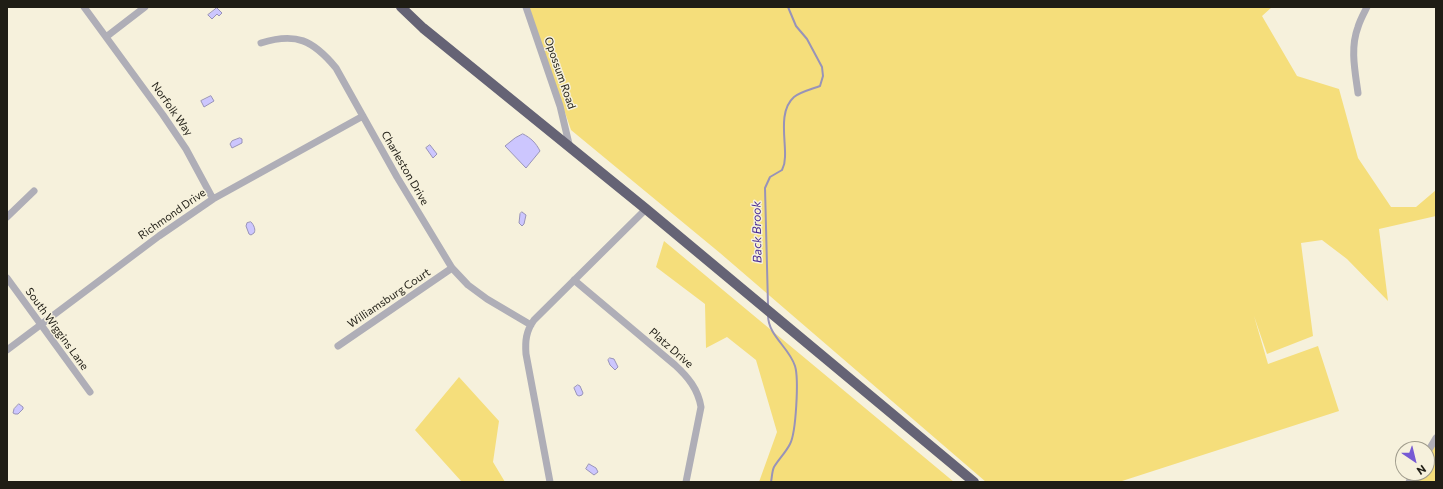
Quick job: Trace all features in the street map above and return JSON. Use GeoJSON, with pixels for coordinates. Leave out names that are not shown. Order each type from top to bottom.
{"type":"FeatureCollection","features":[{"type":"Feature","properties":{"kind":"highway"},"geometry":{"type":"LineString","coordinates":[[401,7],[423,28],[646,208],[974,482]]}},
{"type":"Feature","properties":{"kind":"street","name":"Norfolk Way"},"geometry":{"type":"LineString","coordinates":[[84,7],[182,143],[213,199]]}},
{"type":"Feature","properties":{"kind":"street"},"geometry":{"type":"LineString","coordinates":[[106,37],[145,7]]}},
{"type":"Feature","properties":{"kind":"street","name":"Opossum Road"},"geometry":{"type":"LineString","coordinates":[[526,7],[560,106],[570,148]]}},
{"type":"Feature","properties":{"kind":"street"},"geometry":{"type":"LineString","coordinates":[[1358,93],[1354,62],[1354,41],[1358,26],[1367,7]]}},
{"type":"Feature","properties":{"kind":"street","name":"Charleston Drive"},"geometry":{"type":"LineString","coordinates":[[261,43],[274,39],[298,39],[312,45],[324,54],[336,68],[397,177],[452,268],[468,285],[487,299],[531,325]]}},
{"type":"Feature","properties":{"kind":"street","name":"Richmond Drive"},"geometry":{"type":"LineString","coordinates":[[7,350],[159,236],[213,199],[363,116]]}},
{"type":"Feature","properties":{"kind":"street"},"geometry":{"type":"LineString","coordinates":[[7,217],[34,191]]}},
{"type":"Feature","properties":{"kind":"street"},"geometry":{"type":"LineString","coordinates":[[550,482],[526,354],[526,341],[531,325],[646,208]]}},
{"type":"Feature","properties":{"kind":"street","name":"Williamsburg Court"},"geometry":{"type":"LineString","coordinates":[[338,346],[452,268]]}},
{"type":"Feature","properties":{"kind":"street","name":"South Wiggins Lane"},"geometry":{"type":"LineString","coordinates":[[7,278],[90,392]]}},
{"type":"Feature","properties":{"kind":"street","name":"Platz Drive"},"geometry":{"type":"LineString","coordinates":[[574,280],[686,374],[692,383],[700,398],[702,407],[686,482]]}},
{"type":"Feature","properties":{"kind":"shaded area"},"geometry":{"type":"Polygon","coordinates":[[[529,7],[1272,7],[1262,16],[1297,76],[1339,89],[1358,158],[1391,207],[1416,207],[1436,190],[1436,216],[1379,229],[1388,301],[1347,259],[1322,240],[1301,243],[1313,336],[1267,354],[1254,316],[1268,364],[1318,346],[1339,411],[1119,482],[986,482],[720,253],[571,130],[529,7]]]}},
{"type":"Feature","properties":{"kind":"shaded area"},"geometry":{"type":"Polygon","coordinates":[[[217,8],[222,13],[219,16],[217,14],[212,19],[208,15],[217,8]]]}},
{"type":"Feature","properties":{"kind":"shaded area"},"geometry":{"type":"Polygon","coordinates":[[[211,96],[214,101],[204,107],[201,101],[211,96]]]}},
{"type":"Feature","properties":{"kind":"shaded area"},"geometry":{"type":"Polygon","coordinates":[[[523,134],[533,141],[540,151],[526,168],[505,146],[523,134]]]}},
{"type":"Feature","properties":{"kind":"shaded area"},"geometry":{"type":"Polygon","coordinates":[[[240,138],[242,139],[242,143],[232,148],[230,144],[232,141],[240,138]]]}},
{"type":"Feature","properties":{"kind":"shaded area"},"geometry":{"type":"Polygon","coordinates":[[[430,145],[437,154],[433,158],[426,148],[430,145]]]}},
{"type":"Feature","properties":{"kind":"shaded area"},"geometry":{"type":"Polygon","coordinates":[[[522,212],[526,215],[522,226],[519,223],[520,214],[522,212]]]}},
{"type":"Feature","properties":{"kind":"shaded area"},"geometry":{"type":"Polygon","coordinates":[[[251,222],[255,230],[251,235],[249,234],[246,226],[247,223],[251,222]]]}},
{"type":"Feature","properties":{"kind":"shaded area"},"geometry":{"type":"Polygon","coordinates":[[[664,241],[954,482],[759,482],[777,432],[756,360],[727,337],[706,348],[705,304],[656,267],[664,241]]]}},
{"type":"Feature","properties":{"kind":"shaded area"},"geometry":{"type":"Polygon","coordinates":[[[610,358],[614,359],[618,367],[615,370],[610,365],[608,360],[610,358]]]}},
{"type":"Feature","properties":{"kind":"shaded area"},"geometry":{"type":"Polygon","coordinates":[[[459,377],[499,421],[493,462],[505,482],[461,481],[415,430],[459,377]]]}},
{"type":"Feature","properties":{"kind":"shaded area"},"geometry":{"type":"Polygon","coordinates":[[[578,385],[583,393],[579,396],[574,388],[578,385]]]}},
{"type":"Feature","properties":{"kind":"shaded area"},"geometry":{"type":"Polygon","coordinates":[[[19,404],[23,407],[23,409],[18,414],[13,413],[14,409],[19,404]]]}},
{"type":"Feature","properties":{"kind":"shaded area"},"geometry":{"type":"Polygon","coordinates":[[[1436,433],[1436,482],[1406,482],[1435,481],[1435,441],[1431,441],[1436,433]]]}},
{"type":"Feature","properties":{"kind":"shaded area"},"geometry":{"type":"Polygon","coordinates":[[[589,464],[596,468],[598,472],[594,475],[586,469],[589,464]]]}},
{"type":"Feature","properties":{"kind":"waterway","name":"Back Brook"},"geometry":{"type":"LineString","coordinates":[[768,305],[765,188],[770,177],[782,170],[784,165],[784,118],[789,103],[799,94],[820,86],[823,76],[822,67],[807,39],[796,26],[788,7]]}},
{"type":"Feature","properties":{"kind":"waterway","name":"Back Brook"},"geometry":{"type":"LineString","coordinates":[[768,315],[771,329],[792,359],[795,366],[797,382],[795,418],[792,438],[790,444],[774,467],[771,482]]}}]}
